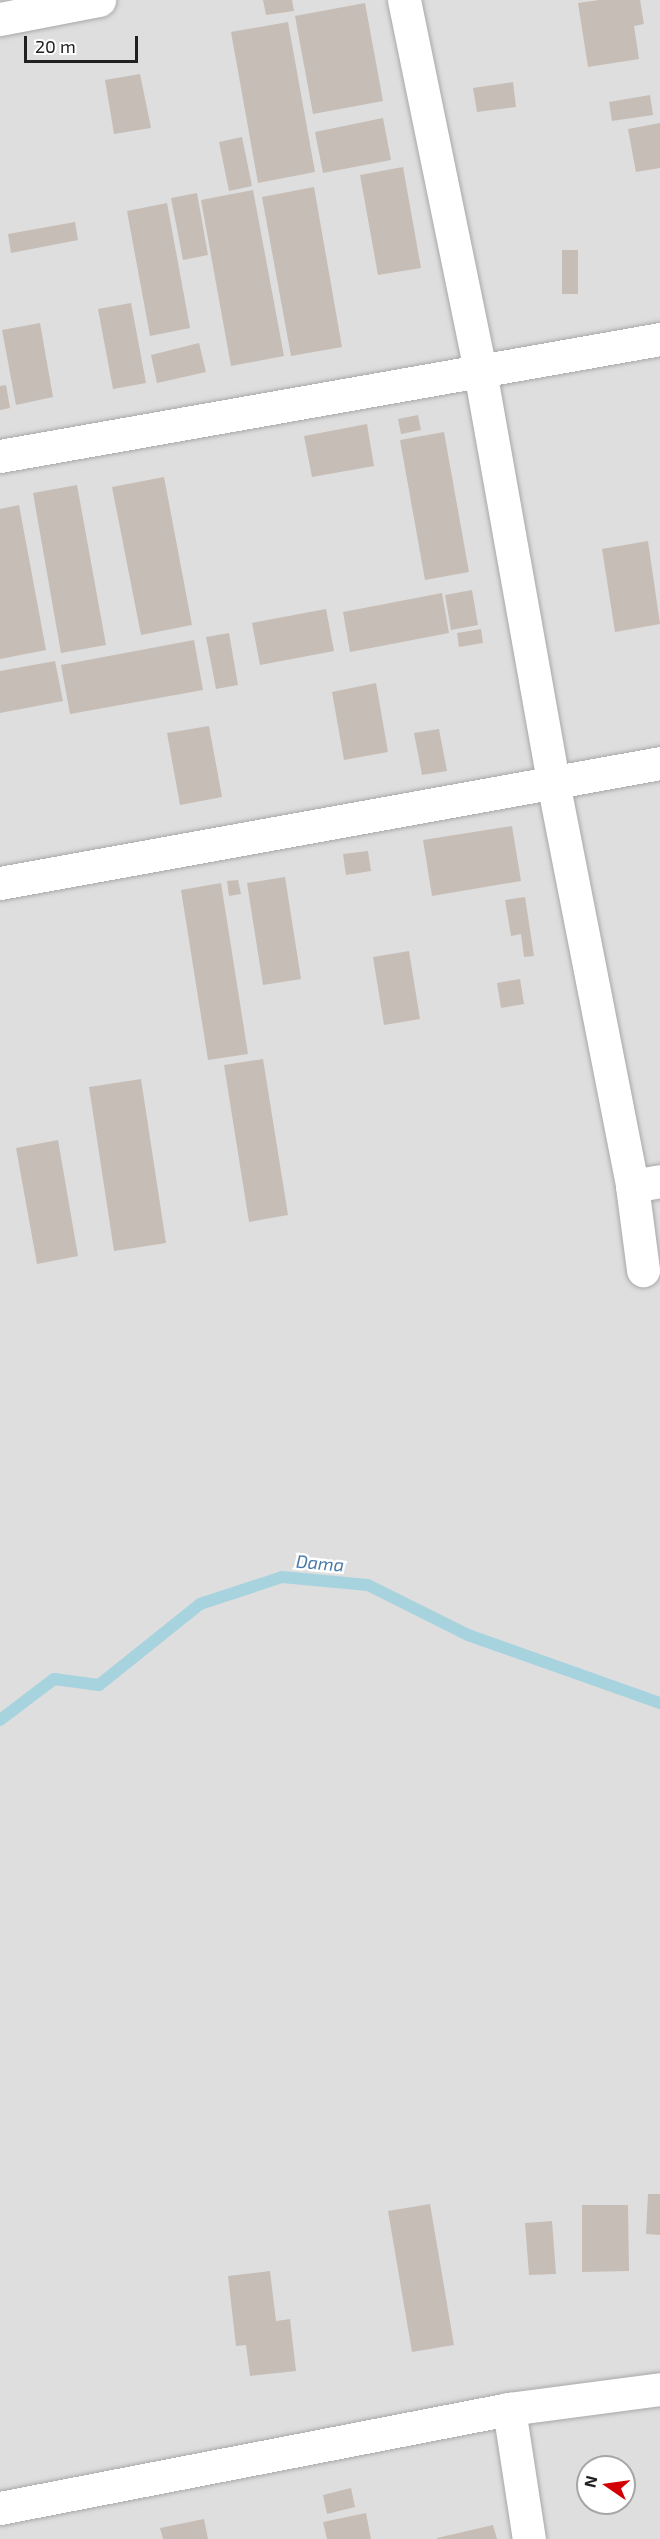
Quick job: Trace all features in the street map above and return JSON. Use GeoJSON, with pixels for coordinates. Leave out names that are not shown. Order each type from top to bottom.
{"type":"FeatureCollection","features":[{"type":"Feature","properties":{"kind":"street"},"geometry":{"type":"LineString","coordinates":[[0,18],[99,0]]}},
{"type":"Feature","properties":{"kind":"street"},"geometry":{"type":"LineString","coordinates":[[404,0],[480,371],[553,782],[646,1184],[643,1270]]}},
{"type":"Feature","properties":{"kind":"street"},"geometry":{"type":"LineString","coordinates":[[0,456],[660,339]]}},
{"type":"Feature","properties":{"kind":"street"},"geometry":{"type":"LineString","coordinates":[[0,883],[660,763]]}},
{"type":"Feature","properties":{"kind":"street"},"geometry":{"type":"LineString","coordinates":[[0,2508],[509,2409],[660,2390]]}},
{"type":"Feature","properties":{"kind":"street"},"geometry":{"type":"LineString","coordinates":[[509,2409],[529,2539]]}},
{"type":"Feature","properties":{"kind":"shaded area"},"geometry":{"type":"Polygon","coordinates":[[[0,0],[660,0],[660,2539],[0,2539],[0,0]]]}},
{"type":"Feature","properties":{"kind":"building"},"geometry":{"type":"Polygon","coordinates":[[[263,0],[292,0],[294,11],[266,15],[263,0]]]}},
{"type":"Feature","properties":{"kind":"building"},"geometry":{"type":"Polygon","coordinates":[[[599,0],[640,0],[644,24],[634,26],[639,59],[588,67],[578,3],[599,0]]]}},
{"type":"Feature","properties":{"kind":"building"},"geometry":{"type":"Polygon","coordinates":[[[365,3],[383,101],[313,114],[295,16],[365,3]]]}},
{"type":"Feature","properties":{"kind":"building"},"geometry":{"type":"Polygon","coordinates":[[[288,22],[315,172],[258,183],[231,32],[288,22]]]}},
{"type":"Feature","properties":{"kind":"building"},"geometry":{"type":"Polygon","coordinates":[[[140,74],[151,128],[114,134],[105,80],[140,74]]]}},
{"type":"Feature","properties":{"kind":"building"},"geometry":{"type":"Polygon","coordinates":[[[513,82],[516,107],[477,112],[473,88],[513,82]]]}},
{"type":"Feature","properties":{"kind":"building"},"geometry":{"type":"Polygon","coordinates":[[[650,95],[653,115],[612,121],[609,102],[650,95]]]}},
{"type":"Feature","properties":{"kind":"building"},"geometry":{"type":"Polygon","coordinates":[[[383,118],[391,160],[323,173],[315,132],[383,118]]]}},
{"type":"Feature","properties":{"kind":"building"},"geometry":{"type":"Polygon","coordinates":[[[660,123],[660,168],[636,172],[628,129],[660,123]]]}},
{"type":"Feature","properties":{"kind":"building"},"geometry":{"type":"Polygon","coordinates":[[[242,137],[252,186],[229,191],[219,142],[242,137]]]}},
{"type":"Feature","properties":{"kind":"building"},"geometry":{"type":"Polygon","coordinates":[[[403,167],[421,268],[378,275],[360,175],[403,167]]]}},
{"type":"Feature","properties":{"kind":"building"},"geometry":{"type":"Polygon","coordinates":[[[314,187],[342,347],[291,356],[262,197],[314,187]]]}},
{"type":"Feature","properties":{"kind":"building"},"geometry":{"type":"Polygon","coordinates":[[[253,190],[284,356],[231,366],[201,200],[253,190]]]}},
{"type":"Feature","properties":{"kind":"building"},"geometry":{"type":"Polygon","coordinates":[[[197,193],[208,255],[183,260],[171,198],[197,193]]]}},
{"type":"Feature","properties":{"kind":"building"},"geometry":{"type":"Polygon","coordinates":[[[167,203],[190,328],[150,336],[127,211],[167,203]]]}},
{"type":"Feature","properties":{"kind":"building"},"geometry":{"type":"Polygon","coordinates":[[[75,222],[78,240],[11,253],[8,234],[75,222]]]}},
{"type":"Feature","properties":{"kind":"building"},"geometry":{"type":"Polygon","coordinates":[[[562,250],[578,250],[578,294],[562,294],[562,250]]]}},
{"type":"Feature","properties":{"kind":"building"},"geometry":{"type":"Polygon","coordinates":[[[131,303],[146,383],[113,389],[98,309],[131,303]]]}},
{"type":"Feature","properties":{"kind":"building"},"geometry":{"type":"Polygon","coordinates":[[[40,323],[53,397],[16,405],[2,330],[40,323]]]}},
{"type":"Feature","properties":{"kind":"building"},"geometry":{"type":"Polygon","coordinates":[[[199,343],[206,372],[157,383],[151,355],[199,343]]]}},
{"type":"Feature","properties":{"kind":"building"},"geometry":{"type":"Polygon","coordinates":[[[6,385],[10,408],[0,410],[0,386],[6,385]]]}},
{"type":"Feature","properties":{"kind":"building"},"geometry":{"type":"Polygon","coordinates":[[[418,415],[421,430],[401,434],[398,419],[418,415]]]}},
{"type":"Feature","properties":{"kind":"building"},"geometry":{"type":"Polygon","coordinates":[[[367,424],[374,466],[312,477],[304,436],[367,424]]]}},
{"type":"Feature","properties":{"kind":"building"},"geometry":{"type":"Polygon","coordinates":[[[444,432],[469,572],[425,580],[400,440],[444,432]]]}},
{"type":"Feature","properties":{"kind":"building"},"geometry":{"type":"Polygon","coordinates":[[[164,477],[192,625],[141,635],[112,487],[164,477]]]}},
{"type":"Feature","properties":{"kind":"building"},"geometry":{"type":"Polygon","coordinates":[[[77,485],[106,645],[61,653],[33,493],[77,485]]]}},
{"type":"Feature","properties":{"kind":"building"},"geometry":{"type":"Polygon","coordinates":[[[19,505],[46,650],[0,659],[0,509],[19,505]]]}},
{"type":"Feature","properties":{"kind":"building"},"geometry":{"type":"Polygon","coordinates":[[[648,541],[660,624],[615,632],[602,549],[648,541]]]}},
{"type":"Feature","properties":{"kind":"building"},"geometry":{"type":"Polygon","coordinates":[[[472,590],[478,625],[451,630],[445,595],[472,590]]]}},
{"type":"Feature","properties":{"kind":"building"},"geometry":{"type":"Polygon","coordinates":[[[442,593],[449,633],[350,652],[343,612],[442,593]]]}},
{"type":"Feature","properties":{"kind":"building"},"geometry":{"type":"Polygon","coordinates":[[[326,609],[334,651],[260,665],[252,623],[326,609]]]}},
{"type":"Feature","properties":{"kind":"building"},"geometry":{"type":"Polygon","coordinates":[[[481,629],[483,643],[459,647],[457,633],[481,629]]]}},
{"type":"Feature","properties":{"kind":"building"},"geometry":{"type":"Polygon","coordinates":[[[229,633],[238,685],[216,689],[206,637],[229,633]]]}},
{"type":"Feature","properties":{"kind":"building"},"geometry":{"type":"Polygon","coordinates":[[[194,640],[203,690],[70,714],[61,665],[194,640]]]}},
{"type":"Feature","properties":{"kind":"building"},"geometry":{"type":"Polygon","coordinates":[[[55,661],[63,701],[0,713],[0,671],[55,661]]]}},
{"type":"Feature","properties":{"kind":"building"},"geometry":{"type":"Polygon","coordinates":[[[376,683],[388,752],[344,760],[332,692],[376,683]]]}},
{"type":"Feature","properties":{"kind":"building"},"geometry":{"type":"Polygon","coordinates":[[[209,726],[222,797],[180,805],[167,733],[209,726]]]}},
{"type":"Feature","properties":{"kind":"building"},"geometry":{"type":"Polygon","coordinates":[[[439,729],[447,771],[422,775],[414,733],[439,729]]]}},
{"type":"Feature","properties":{"kind":"building"},"geometry":{"type":"Polygon","coordinates":[[[512,826],[521,881],[432,896],[423,840],[512,826]]]}},
{"type":"Feature","properties":{"kind":"building"},"geometry":{"type":"Polygon","coordinates":[[[368,851],[371,871],[346,875],[343,854],[368,851]]]}},
{"type":"Feature","properties":{"kind":"building"},"geometry":{"type":"Polygon","coordinates":[[[285,877],[301,979],[263,985],[247,883],[285,877]]]}},
{"type":"Feature","properties":{"kind":"building"},"geometry":{"type":"Polygon","coordinates":[[[238,880],[241,894],[229,896],[227,881],[238,880]]]}},
{"type":"Feature","properties":{"kind":"building"},"geometry":{"type":"Polygon","coordinates":[[[221,883],[248,1054],[208,1060],[181,890],[221,883]]]}},
{"type":"Feature","properties":{"kind":"building"},"geometry":{"type":"Polygon","coordinates":[[[525,897],[534,956],[524,957],[521,934],[511,936],[505,900],[525,897]]]}},
{"type":"Feature","properties":{"kind":"building"},"geometry":{"type":"Polygon","coordinates":[[[409,951],[420,1019],[384,1025],[373,957],[409,951]]]}},
{"type":"Feature","properties":{"kind":"building"},"geometry":{"type":"Polygon","coordinates":[[[520,979],[524,1004],[501,1008],[497,983],[520,979]]]}},
{"type":"Feature","properties":{"kind":"building"},"geometry":{"type":"Polygon","coordinates":[[[263,1059],[288,1215],[249,1222],[224,1065],[263,1059]]]}},
{"type":"Feature","properties":{"kind":"building"},"geometry":{"type":"Polygon","coordinates":[[[141,1079],[166,1243],[114,1251],[89,1087],[141,1079]]]}},
{"type":"Feature","properties":{"kind":"building"},"geometry":{"type":"Polygon","coordinates":[[[58,1140],[78,1256],[37,1264],[16,1148],[58,1140]]]}},
{"type":"Feature","properties":{"kind":"building"},"geometry":{"type":"Polygon","coordinates":[[[648,2194],[660,2194],[660,2235],[646,2234],[648,2194]]]}},
{"type":"Feature","properties":{"kind":"building"},"geometry":{"type":"Polygon","coordinates":[[[430,2204],[454,2345],[412,2352],[388,2211],[430,2204]]]}},
{"type":"Feature","properties":{"kind":"building"},"geometry":{"type":"Polygon","coordinates":[[[582,2205],[628,2205],[629,2271],[582,2272],[582,2205]]]}},
{"type":"Feature","properties":{"kind":"building"},"geometry":{"type":"Polygon","coordinates":[[[552,2221],[556,2274],[529,2275],[525,2223],[552,2221]]]}},
{"type":"Feature","properties":{"kind":"building"},"geometry":{"type":"Polygon","coordinates":[[[270,2271],[276,2321],[290,2319],[296,2371],[250,2376],[246,2345],[236,2346],[228,2276],[270,2271]]]}},
{"type":"Feature","properties":{"kind":"building"},"geometry":{"type":"Polygon","coordinates":[[[351,2488],[355,2507],[327,2514],[323,2495],[351,2488]]]}},
{"type":"Feature","properties":{"kind":"building"},"geometry":{"type":"Polygon","coordinates":[[[366,2513],[371,2539],[327,2539],[323,2522],[366,2513]]]}},
{"type":"Feature","properties":{"kind":"building"},"geometry":{"type":"Polygon","coordinates":[[[204,2519],[208,2539],[163,2539],[160,2528],[204,2519]]]}},
{"type":"Feature","properties":{"kind":"building"},"geometry":{"type":"Polygon","coordinates":[[[493,2525],[497,2539],[437,2539],[437,2538],[493,2525]]]}},
{"type":"Feature","properties":{"kind":"waterway","name":"Dama"},"geometry":{"type":"LineString","coordinates":[[0,1720],[54,1679],[99,1685],[200,1604],[282,1577],[368,1585],[468,1635],[660,1703]]}}]}
